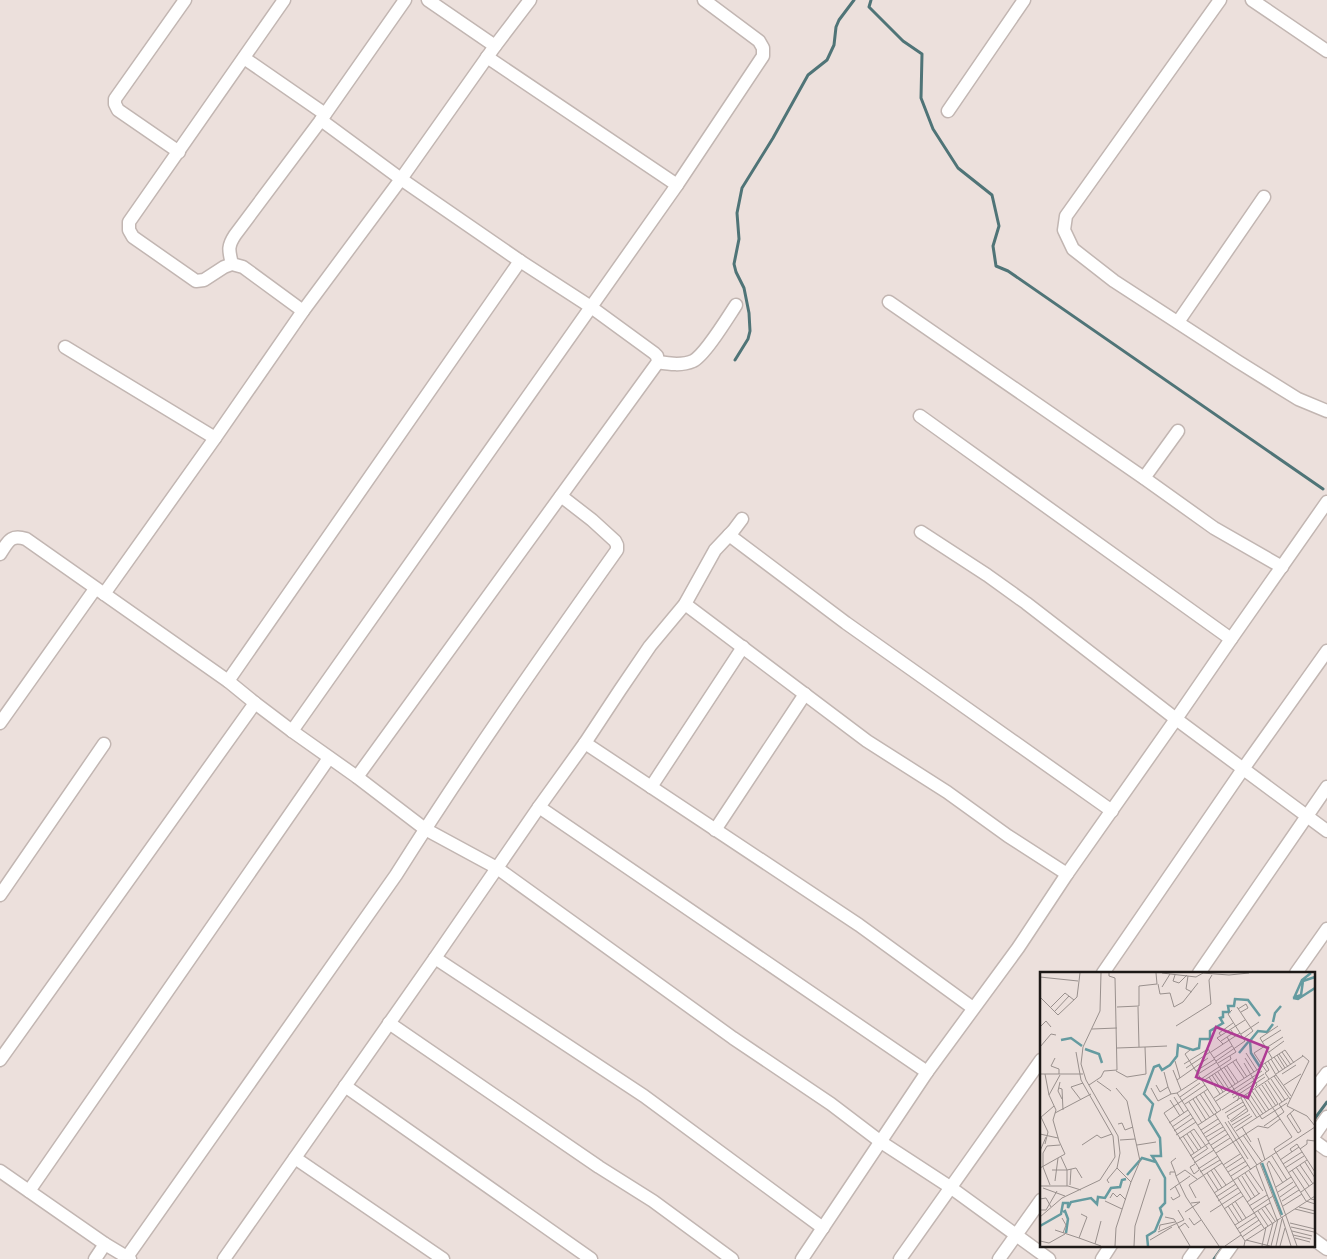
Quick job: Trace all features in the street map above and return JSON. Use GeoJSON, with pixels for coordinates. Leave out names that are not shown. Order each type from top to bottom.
{"type":"FeatureCollection","features":[{"type":"Feature","properties":{"kind":"street"},"geometry":{"type":"LineString","coordinates":[[179,152],[118,110],[115,99],[185,0]]}},
{"type":"Feature","properties":{"kind":"street"},"geometry":{"type":"LineString","coordinates":[[284,0],[130,222],[129,230],[133,238],[196,281],[204,280],[232,264],[243,267],[303,311]]}},
{"type":"Feature","properties":{"kind":"street"},"geometry":{"type":"LineString","coordinates":[[232,264],[229,244],[323,117],[405,0]]}},
{"type":"Feature","properties":{"kind":"street"},"geometry":{"type":"LineString","coordinates":[[428,0],[495,46]]}},
{"type":"Feature","properties":{"kind":"street"},"geometry":{"type":"LineString","coordinates":[[0,723],[215,438],[303,311],[530,0]]}},
{"type":"Feature","properties":{"kind":"street"},"geometry":{"type":"LineString","coordinates":[[948,111],[1024,0]]}},
{"type":"Feature","properties":{"kind":"street"},"geometry":{"type":"LineString","coordinates":[[1220,0],[1066,216],[1064,230],[1073,249],[1114,280],[1298,399],[1327,411]]}},
{"type":"Feature","properties":{"kind":"street"},"geometry":{"type":"LineString","coordinates":[[1252,0],[1270,5],[1327,51]]}},
{"type":"Feature","properties":{"kind":"street"},"geometry":{"type":"LineString","coordinates":[[292,731],[677,185],[763,56],[763,48],[759,41],[706,1]]}},
{"type":"Feature","properties":{"kind":"street"},"geometry":{"type":"LineString","coordinates":[[487,57],[677,185]]}},
{"type":"Feature","properties":{"kind":"street"},"geometry":{"type":"LineString","coordinates":[[244,58],[401,179],[520,261],[591,307],[654,353],[657,356],[658,362],[357,777]]}},
{"type":"Feature","properties":{"kind":"street"},"geometry":{"type":"LineString","coordinates":[[1178,322],[1264,198]]}},
{"type":"Feature","properties":{"kind":"street"},"geometry":{"type":"LineString","coordinates":[[228,681],[520,261]]}},
{"type":"Feature","properties":{"kind":"street"},"geometry":{"type":"LineString","coordinates":[[889,302],[1214,528],[1282,567]]}},
{"type":"Feature","properties":{"kind":"street"},"geometry":{"type":"LineString","coordinates":[[658,362],[684,364],[695,360],[736,305]]}},
{"type":"Feature","properties":{"kind":"street"},"geometry":{"type":"LineString","coordinates":[[65,347],[215,438]]}},
{"type":"Feature","properties":{"kind":"street"},"geometry":{"type":"LineString","coordinates":[[920,416],[1231,639]]}},
{"type":"Feature","properties":{"kind":"street"},"geometry":{"type":"LineString","coordinates":[[1144,478],[1178,431]]}},
{"type":"Feature","properties":{"kind":"street"},"geometry":{"type":"LineString","coordinates":[[0,1171],[128,1258],[396,875],[520,687],[617,550],[615,541],[561,496]]}},
{"type":"Feature","properties":{"kind":"street"},"geometry":{"type":"LineString","coordinates":[[802,1259],[927,1072],[1018,948],[1067,874],[1327,502]]}},
{"type":"Feature","properties":{"kind":"street"},"geometry":{"type":"LineString","coordinates":[[224,1259],[585,743],[650,646],[685,604],[715,550],[742,519]]}},
{"type":"Feature","properties":{"kind":"street"},"geometry":{"type":"LineString","coordinates":[[921,532],[1026,603],[1242,769],[1327,830]]}},
{"type":"Feature","properties":{"kind":"street"},"geometry":{"type":"LineString","coordinates":[[729,535],[846,623],[1112,811]]}},
{"type":"Feature","properties":{"kind":"street"},"geometry":{"type":"LineString","coordinates":[[0,554],[10,540],[18,537],[26,540],[228,681],[292,731],[357,777],[425,829],[497,868],[733,1038],[831,1104],[881,1142],[950,1187],[1049,1259]]}},
{"type":"Feature","properties":{"kind":"street"},"geometry":{"type":"LineString","coordinates":[[685,604],[867,741],[948,792],[1008,836],[1067,874]]}},
{"type":"Feature","properties":{"kind":"street"},"geometry":{"type":"LineString","coordinates":[[651,788],[743,647]]}},
{"type":"Feature","properties":{"kind":"street"},"geometry":{"type":"LineString","coordinates":[[1104,972],[1242,769],[1327,651]]}},
{"type":"Feature","properties":{"kind":"street"},"geometry":{"type":"LineString","coordinates":[[715,830],[805,694]]}},
{"type":"Feature","properties":{"kind":"street"},"geometry":{"type":"LineString","coordinates":[[0,1060],[255,703]]}},
{"type":"Feature","properties":{"kind":"street"},"geometry":{"type":"LineString","coordinates":[[585,743],[859,926],[973,1008]]}},
{"type":"Feature","properties":{"kind":"street"},"geometry":{"type":"LineString","coordinates":[[0,896],[104,744]]}},
{"type":"Feature","properties":{"kind":"street"},"geometry":{"type":"LineString","coordinates":[[29,1191],[330,758]]}},
{"type":"Feature","properties":{"kind":"street"},"geometry":{"type":"LineString","coordinates":[[1200,972],[1327,787]]}},
{"type":"Feature","properties":{"kind":"street"},"geometry":{"type":"LineString","coordinates":[[539,807],[927,1072]]}},
{"type":"Feature","properties":{"kind":"street"},"geometry":{"type":"LineString","coordinates":[[1297,972],[1327,929]]}},
{"type":"Feature","properties":{"kind":"street"},"geometry":{"type":"LineString","coordinates":[[435,958],[644,1096],[822,1228]]}},
{"type":"Feature","properties":{"kind":"street"},"geometry":{"type":"LineString","coordinates":[[389,1023],[599,1167],[653,1201],[732,1259]]}},
{"type":"Feature","properties":{"kind":"street"},"geometry":{"type":"LineString","coordinates":[[900,1259],[1040,1061]]}},
{"type":"Feature","properties":{"kind":"street"},"geometry":{"type":"LineString","coordinates":[[1314,1090],[1327,1073]]}},
{"type":"Feature","properties":{"kind":"street"},"geometry":{"type":"LineString","coordinates":[[345,1086],[591,1259]]}},
{"type":"Feature","properties":{"kind":"street"},"geometry":{"type":"LineString","coordinates":[[1314,1137],[1327,1116]]}},
{"type":"Feature","properties":{"kind":"street"},"geometry":{"type":"LineString","coordinates":[[1314,1140],[1327,1150]]}},
{"type":"Feature","properties":{"kind":"street"},"geometry":{"type":"LineString","coordinates":[[295,1158],[443,1259]]}},
{"type":"Feature","properties":{"kind":"street"},"geometry":{"type":"LineString","coordinates":[[999,1259],[1040,1201]]}},
{"type":"Feature","properties":{"kind":"street"},"geometry":{"type":"LineString","coordinates":[[1314,1240],[1327,1249]]}},
{"type":"Feature","properties":{"kind":"street"},"geometry":{"type":"LineString","coordinates":[[95,1259],[105,1244]]}},
{"type":"Feature","properties":{"kind":"street"},"geometry":{"type":"LineString","coordinates":[[1102,1259],[1110,1246]]}},
{"type":"Feature","properties":{"kind":"street"},"geometry":{"type":"LineString","coordinates":[[1189,1259],[1198,1246]]}},
{"type":"Feature","properties":{"kind":"street"},"geometry":{"type":"LineString","coordinates":[[1222,1259],[1231,1246]]}},
{"type":"Feature","properties":{"kind":"waterway"},"geometry":{"type":"LineString","coordinates":[[735,360],[748,339],[750,331],[744,288],[734,264],[739,239],[737,213],[742,188],[773,138],[808,75],[827,60],[834,45],[836,27],[839,20],[854,0]]}},
{"type":"Feature","properties":{"kind":"waterway"},"geometry":{"type":"LineString","coordinates":[[871,0],[869,7],[903,41],[922,54],[921,98],[933,129],[958,168],[992,195],[999,226],[993,246],[996,266],[1008,271],[1323,489]]}},
{"type":"Feature","properties":{"kind":"waterway"},"geometry":{"type":"LineString","coordinates":[[1314,1120],[1327,1102]]}},
{"type":"Feature","properties":{"kind":"waterway"},"geometry":{"type":"LineString","coordinates":[[1214,1259],[1223,1246]]}}]}
